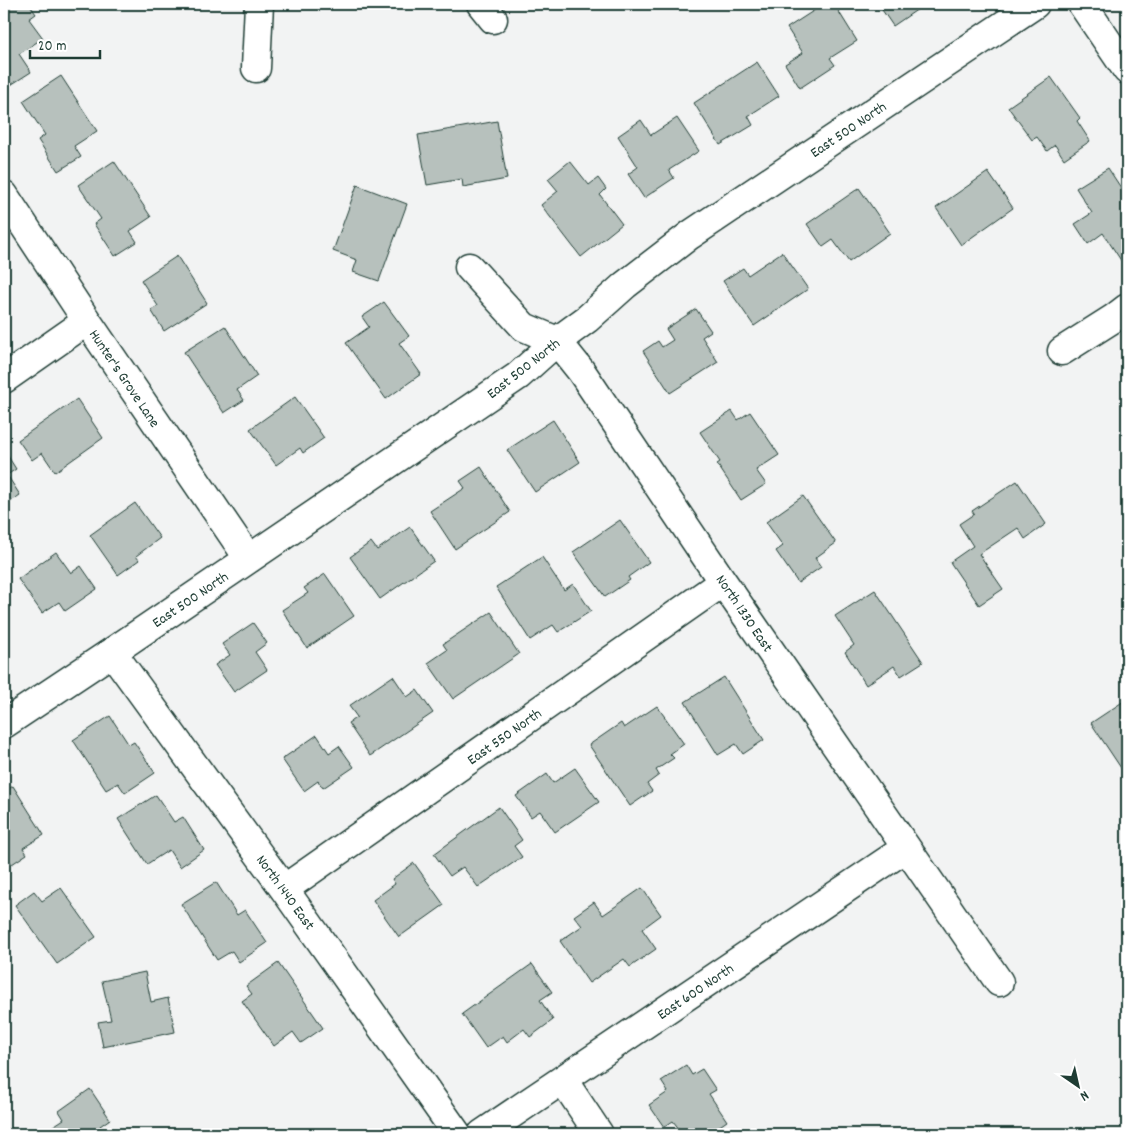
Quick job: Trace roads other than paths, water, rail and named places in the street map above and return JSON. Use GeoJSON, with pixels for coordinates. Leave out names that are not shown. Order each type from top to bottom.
{"type":"FeatureCollection","features":[{"type":"Feature","properties":{"kind":"street"},"geometry":{"type":"LineString","coordinates":[[256,68],[259,4]]}},
{"type":"Feature","properties":{"kind":"street","name":"East 500 North"},"geometry":{"type":"LineString","coordinates":[[4,724],[518,376],[557,341],[587,320],[625,284],[690,235],[1034,4]]}},
{"type":"Feature","properties":{"kind":"street"},"geometry":{"type":"LineString","coordinates":[[1082,4],[1127,70]]}},
{"type":"Feature","properties":{"kind":"street","name":"Hunter's Grove Lane"},"geometry":{"type":"LineString","coordinates":[[4,195],[249,559]]}},
{"type":"Feature","properties":{"kind":"street","name":"North 1330 East"},"geometry":{"type":"LineString","coordinates":[[469,267],[524,327],[557,341],[581,371],[723,582],[999,982]]}},
{"type":"Feature","properties":{"kind":"street"},"geometry":{"type":"LineString","coordinates":[[1062,350],[1127,308]]}},
{"type":"Feature","properties":{"kind":"street"},"geometry":{"type":"LineString","coordinates":[[4,379],[87,321]]}},
{"type":"Feature","properties":{"kind":"street","name":"East 550 North"},"geometry":{"type":"LineString","coordinates":[[284,889],[723,582]]}},
{"type":"Feature","properties":{"kind":"street","name":"North 1440 East"},"geometry":{"type":"LineString","coordinates":[[112,652],[284,889],[457,1134]]}},
{"type":"Feature","properties":{"kind":"street","name":"East 600 North"},"geometry":{"type":"LineString","coordinates":[[482,1134],[906,848]]}},
{"type":"Feature","properties":{"kind":"street"},"geometry":{"type":"LineString","coordinates":[[563,1080],[599,1134]]}}]}
